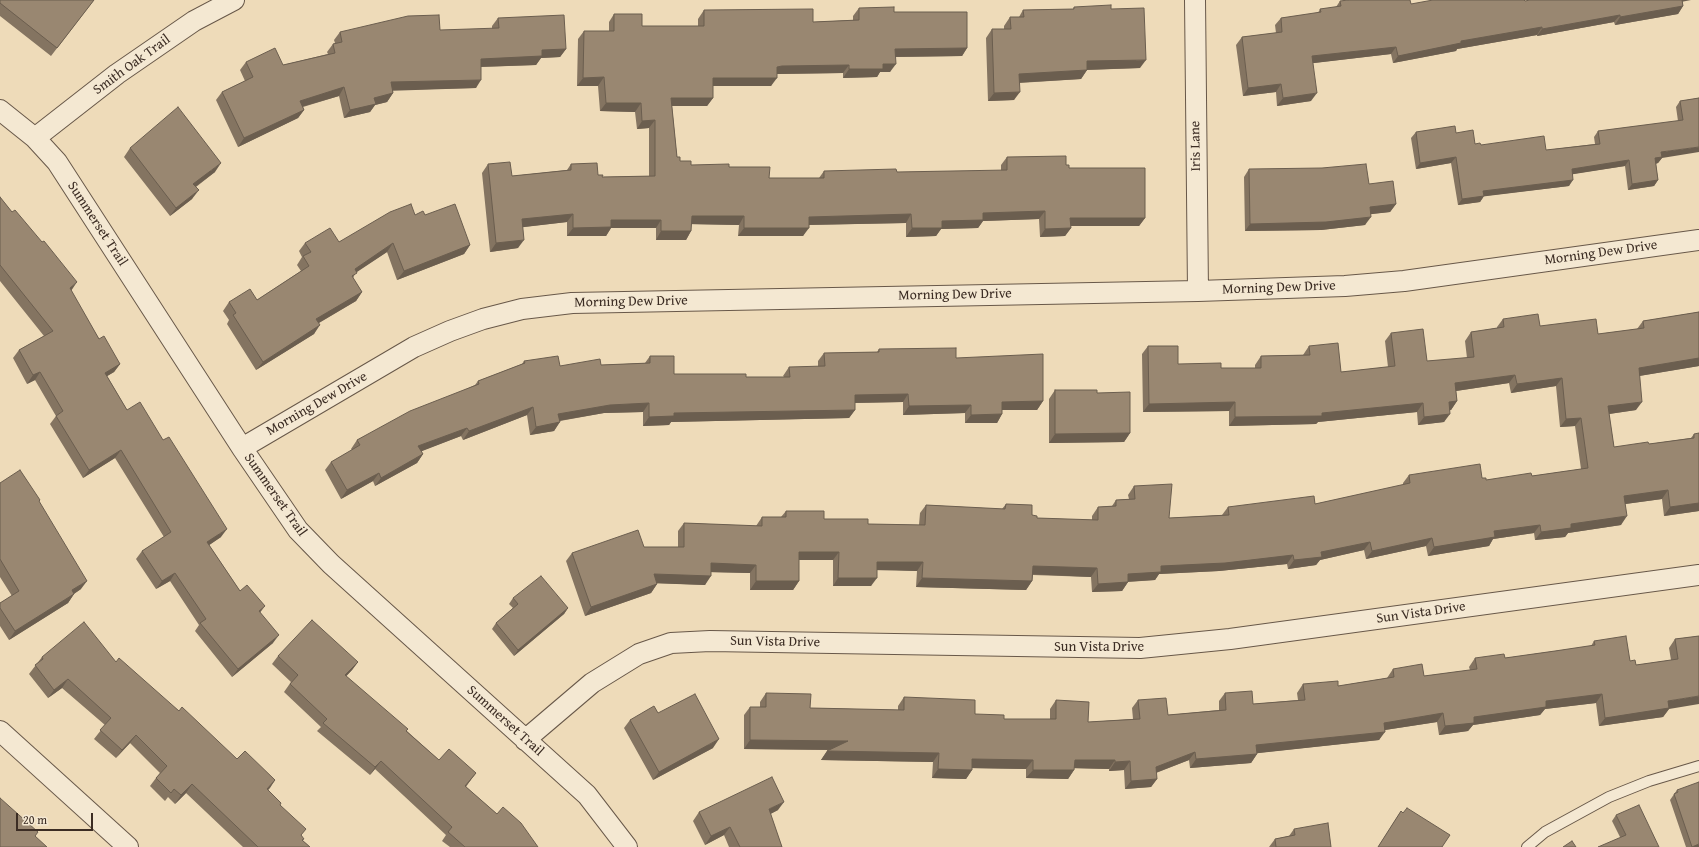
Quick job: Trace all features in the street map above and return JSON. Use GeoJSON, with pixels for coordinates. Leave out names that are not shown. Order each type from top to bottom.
{"type":"FeatureCollection","features":[{"type":"Feature","properties":{"kind":"street","name":"Smith Oak Trail"},"geometry":{"type":"LineString","coordinates":[[35,138],[116,74],[194,21],[234,0]]}},
{"type":"Feature","properties":{"kind":"street","name":"Iris Lane"},"geometry":{"type":"LineString","coordinates":[[1195,0],[1198,291]]}},
{"type":"Feature","properties":{"kind":"street","name":"Summerset Trail"},"geometry":{"type":"LineString","coordinates":[[0,110],[35,138],[57,162],[242,448],[298,530],[331,564],[587,795],[627,847]]}},
{"type":"Feature","properties":{"kind":"street","name":"Morning Dew Drive"},"geometry":{"type":"LineString","coordinates":[[242,448],[414,347],[450,330],[483,319],[522,310],[572,303],[1198,291],[1345,286],[1404,281],[1699,240]]}},
{"type":"Feature","properties":{"kind":"street","name":"Sun Vista Drive"},"geometry":{"type":"LineString","coordinates":[[525,740],[599,678],[639,654],[671,643],[710,640],[1140,648],[1230,639],[1699,575]]}},
{"type":"Feature","properties":{"kind":"street"},"geometry":{"type":"LineString","coordinates":[[0,730],[128,847]]}},
{"type":"Feature","properties":{"kind":"lane"},"geometry":{"type":"LineString","coordinates":[[1527,847],[1545,832],[1609,797],[1649,781],[1699,766]]}},
{"type":"Feature","properties":{"kind":"building"},"geometry":{"type":"Polygon","coordinates":[[[0,0],[94,0],[57,48],[0,3],[0,0]]]}},
{"type":"Feature","properties":{"kind":"building"},"geometry":{"type":"Polygon","coordinates":[[[1410,0],[1411,4],[1433,0],[1682,0],[1683,6],[1620,17],[1620,15],[1542,29],[1542,27],[1461,41],[1461,43],[1398,56],[1396,47],[1312,56],[1317,93],[1283,98],[1281,84],[1248,88],[1242,37],[1282,32],[1281,18],[1321,12],[1320,9],[1341,6],[1340,1],[1410,0]]]}},
{"type":"Feature","properties":{"kind":"building"},"geometry":{"type":"Polygon","coordinates":[[[1111,5],[1111,9],[1144,8],[1146,60],[1087,61],[1087,70],[1019,74],[1020,92],[994,93],[992,29],[1011,29],[1010,17],[1024,17],[1023,10],[1074,9],[1074,7],[1111,5]]]}},
{"type":"Feature","properties":{"kind":"building"},"geometry":{"type":"Polygon","coordinates":[[[894,7],[894,12],[967,12],[967,48],[895,49],[896,64],[883,64],[883,69],[849,69],[849,65],[782,66],[777,67],[777,78],[713,78],[713,98],[671,98],[677,157],[680,157],[680,161],[691,161],[691,165],[729,164],[729,167],[770,167],[769,178],[824,178],[824,171],[896,169],[897,172],[1007,170],[1007,157],[1066,156],[1066,165],[1069,165],[1069,168],[1145,168],[1145,218],[1070,218],[1071,228],[1045,229],[1045,211],[983,213],[983,220],[942,221],[942,228],[912,228],[911,214],[809,217],[809,228],[744,228],[744,216],[692,216],[691,231],[661,231],[661,220],[611,220],[611,227],[573,228],[573,214],[522,219],[524,240],[496,243],[488,164],[510,162],[512,176],[571,170],[571,164],[597,163],[598,175],[603,175],[602,177],[655,176],[655,120],[642,121],[641,103],[606,103],[604,77],[583,78],[584,31],[614,31],[614,14],[642,14],[642,26],[704,26],[704,10],[813,9],[813,22],[859,20],[859,8],[894,7]]]}},
{"type":"Feature","properties":{"kind":"building"},"geometry":{"type":"Polygon","coordinates":[[[439,15],[440,30],[499,28],[498,18],[564,15],[566,49],[542,50],[542,56],[481,59],[481,80],[391,82],[393,93],[374,98],[376,104],[350,110],[344,87],[300,101],[304,110],[244,138],[222,92],[253,77],[246,62],[275,48],[283,65],[335,53],[333,44],[342,42],[340,32],[408,16],[439,15]]]}},
{"type":"Feature","properties":{"kind":"building"},"geometry":{"type":"Polygon","coordinates":[[[1699,98],[1699,147],[1661,152],[1662,157],[1655,158],[1658,180],[1632,184],[1629,160],[1572,169],[1573,180],[1483,191],[1484,196],[1462,199],[1456,157],[1420,163],[1416,132],[1455,126],[1456,133],[1473,130],[1475,144],[1480,143],[1481,145],[1544,136],[1546,150],[1600,144],[1598,131],[1683,120],[1680,101],[1699,98]]]}},
{"type":"Feature","properties":{"kind":"building"},"geometry":{"type":"Polygon","coordinates":[[[178,107],[221,163],[193,184],[199,190],[176,208],[130,148],[178,107]]]}},
{"type":"Feature","properties":{"kind":"building"},"geometry":{"type":"Polygon","coordinates":[[[1366,164],[1369,184],[1393,181],[1396,204],[1370,207],[1371,217],[1326,222],[1250,224],[1249,169],[1322,168],[1366,164]]]}},
{"type":"Feature","properties":{"kind":"building"},"geometry":{"type":"Polygon","coordinates":[[[0,197],[12,212],[15,210],[42,242],[44,241],[77,282],[70,288],[99,339],[104,336],[120,364],[105,373],[127,410],[140,402],[163,440],[169,437],[227,529],[207,542],[240,591],[247,585],[265,606],[259,611],[279,635],[238,669],[200,623],[206,619],[175,573],[162,581],[142,551],[171,532],[121,450],[89,470],[56,416],[63,411],[40,372],[33,375],[19,350],[53,331],[0,265],[0,197]]]}},
{"type":"Feature","properties":{"kind":"building"},"geometry":{"type":"Polygon","coordinates":[[[411,204],[415,215],[423,211],[425,215],[455,204],[470,245],[404,271],[393,243],[355,269],[357,273],[352,276],[362,292],[316,319],[320,325],[263,362],[233,315],[236,313],[229,302],[250,289],[257,300],[309,266],[303,256],[311,252],[305,243],[330,228],[339,242],[390,212],[411,204]]]}},
{"type":"Feature","properties":{"kind":"building"},"geometry":{"type":"Polygon","coordinates":[[[1699,312],[1699,358],[1639,368],[1642,402],[1608,406],[1614,447],[1694,438],[1694,434],[1699,433],[1699,503],[1670,507],[1668,490],[1624,496],[1627,516],[1571,524],[1571,528],[1541,532],[1540,525],[1494,531],[1495,537],[1434,547],[1432,538],[1372,551],[1370,542],[1321,552],[1322,557],[1294,560],[1293,555],[1225,563],[1161,566],[1161,572],[1128,574],[1128,582],[1098,584],[1097,568],[1033,566],[1032,581],[922,578],[923,562],[877,562],[877,578],[838,578],[839,552],[799,552],[799,581],[756,581],[756,565],[711,563],[711,576],[654,574],[657,584],[591,607],[572,553],[638,530],[644,547],[684,547],[684,523],[762,526],[762,517],[786,517],[786,511],[824,511],[824,519],[868,519],[868,524],[925,525],[926,505],[1005,509],[1006,504],[1032,505],[1032,515],[1037,516],[1037,518],[1098,520],[1098,507],[1116,506],[1116,500],[1135,499],[1134,486],[1172,484],[1169,518],[1229,515],[1228,507],[1314,496],[1315,504],[1410,483],[1409,475],[1480,464],[1482,478],[1486,478],[1486,480],[1531,473],[1532,476],[1588,468],[1581,418],[1566,419],[1562,378],[1517,384],[1515,375],[1455,383],[1457,401],[1449,402],[1450,414],[1424,417],[1423,403],[1322,413],[1322,416],[1235,417],[1235,402],[1149,404],[1148,346],[1178,346],[1178,364],[1221,363],[1221,368],[1261,368],[1261,356],[1310,355],[1309,346],[1338,343],[1341,372],[1395,366],[1391,333],[1423,329],[1427,361],[1474,357],[1471,332],[1504,327],[1503,319],[1538,314],[1540,326],[1596,319],[1598,334],[1644,328],[1643,321],[1699,312]]]}},
{"type":"Feature","properties":{"kind":"building"},"geometry":{"type":"Polygon","coordinates":[[[956,348],[956,358],[1043,354],[1043,401],[1002,402],[1002,414],[971,415],[971,405],[909,406],[908,394],[855,395],[855,410],[674,413],[674,416],[649,417],[649,403],[610,405],[558,414],[560,422],[536,427],[533,407],[469,431],[467,428],[418,446],[423,454],[381,478],[379,473],[347,490],[331,462],[360,445],[357,440],[410,411],[479,384],[478,381],[525,363],[524,361],[558,356],[560,366],[600,359],[601,365],[650,363],[650,356],[674,356],[674,374],[746,374],[746,377],[790,377],[789,367],[825,366],[824,353],[879,352],[879,349],[956,348]]]}},
{"type":"Feature","properties":{"kind":"building"},"geometry":{"type":"Polygon","coordinates":[[[1055,390],[1097,390],[1097,393],[1130,392],[1130,433],[1055,434],[1055,390]]]}},
{"type":"Feature","properties":{"kind":"building"},"geometry":{"type":"Polygon","coordinates":[[[20,470],[40,500],[39,501],[87,581],[72,590],[74,594],[15,631],[0,608],[0,603],[19,591],[0,559],[0,483],[20,470]]]}},
{"type":"Feature","properties":{"kind":"building"},"geometry":{"type":"Polygon","coordinates":[[[541,576],[568,608],[518,650],[496,623],[518,604],[513,598],[541,576]]]}},
{"type":"Feature","properties":{"kind":"building"},"geometry":{"type":"Polygon","coordinates":[[[312,620],[358,662],[345,675],[408,729],[406,731],[439,760],[449,749],[476,773],[465,786],[497,814],[503,807],[521,823],[538,847],[465,847],[448,832],[452,827],[381,761],[375,767],[323,723],[327,719],[290,684],[298,675],[278,656],[312,620]]]}},
{"type":"Feature","properties":{"kind":"building"},"geometry":{"type":"Polygon","coordinates":[[[84,622],[116,662],[119,658],[179,711],[182,707],[237,759],[245,751],[275,780],[267,789],[281,803],[280,805],[306,829],[301,835],[304,839],[302,840],[310,847],[258,847],[192,784],[181,795],[174,789],[171,793],[156,778],[167,766],[136,735],[122,750],[100,730],[111,718],[68,679],[54,690],[35,665],[43,659],[42,657],[84,622]]]}},
{"type":"Feature","properties":{"kind":"building"},"geometry":{"type":"Polygon","coordinates":[[[1626,636],[1630,661],[1635,660],[1636,665],[1678,659],[1675,639],[1699,636],[1699,696],[1668,701],[1669,708],[1605,718],[1602,694],[1546,701],[1546,707],[1474,717],[1474,723],[1445,726],[1443,713],[1384,723],[1385,732],[1256,745],[1257,754],[1196,759],[1195,752],[1156,767],[1157,779],[1131,781],[1130,761],[1115,762],[1115,760],[1075,760],[1074,770],[1033,770],[1033,760],[972,759],[972,770],[938,769],[939,753],[827,751],[848,741],[750,740],[750,707],[766,707],[766,693],[811,694],[810,708],[904,710],[904,697],[975,700],[975,714],[1004,715],[1004,719],[1056,719],[1056,700],[1089,702],[1088,722],[1140,719],[1138,700],[1166,698],[1168,715],[1226,710],[1225,693],[1252,691],[1253,704],[1305,700],[1303,684],[1338,681],[1338,686],[1394,677],[1393,669],[1422,664],[1424,676],[1477,669],[1475,658],[1504,654],[1505,658],[1555,651],[1595,645],[1594,641],[1626,636]]]}},
{"type":"Feature","properties":{"kind":"building"},"geometry":{"type":"Polygon","coordinates":[[[695,694],[719,739],[659,772],[630,720],[654,706],[658,713],[695,694]]]}},
{"type":"Feature","properties":{"kind":"building"},"geometry":{"type":"Polygon","coordinates":[[[772,777],[784,802],[769,809],[782,847],[740,847],[730,827],[711,836],[699,812],[772,777]]]}},
{"type":"Feature","properties":{"kind":"building"},"geometry":{"type":"Polygon","coordinates":[[[1699,782],[1699,844],[1692,847],[1674,794],[1678,792],[1677,790],[1699,782]]]}},
{"type":"Feature","properties":{"kind":"building"},"geometry":{"type":"Polygon","coordinates":[[[0,798],[38,832],[35,836],[47,847],[0,847],[0,798]]]}},
{"type":"Feature","properties":{"kind":"building"},"geometry":{"type":"Polygon","coordinates":[[[1639,805],[1659,847],[1598,847],[1626,835],[1616,815],[1639,805]]]}},
{"type":"Feature","properties":{"kind":"building"},"geometry":{"type":"Polygon","coordinates":[[[1407,808],[1450,835],[1442,847],[1378,847],[1401,811],[1403,813],[1407,808]]]}},
{"type":"Feature","properties":{"kind":"building"},"geometry":{"type":"Polygon","coordinates":[[[1328,823],[1331,847],[1276,847],[1275,839],[1295,835],[1294,829],[1328,823]]]}},
{"type":"Feature","properties":{"kind":"building"},"geometry":{"type":"Polygon","coordinates":[[[1572,841],[1576,847],[1563,847],[1572,841]]]}}]}
